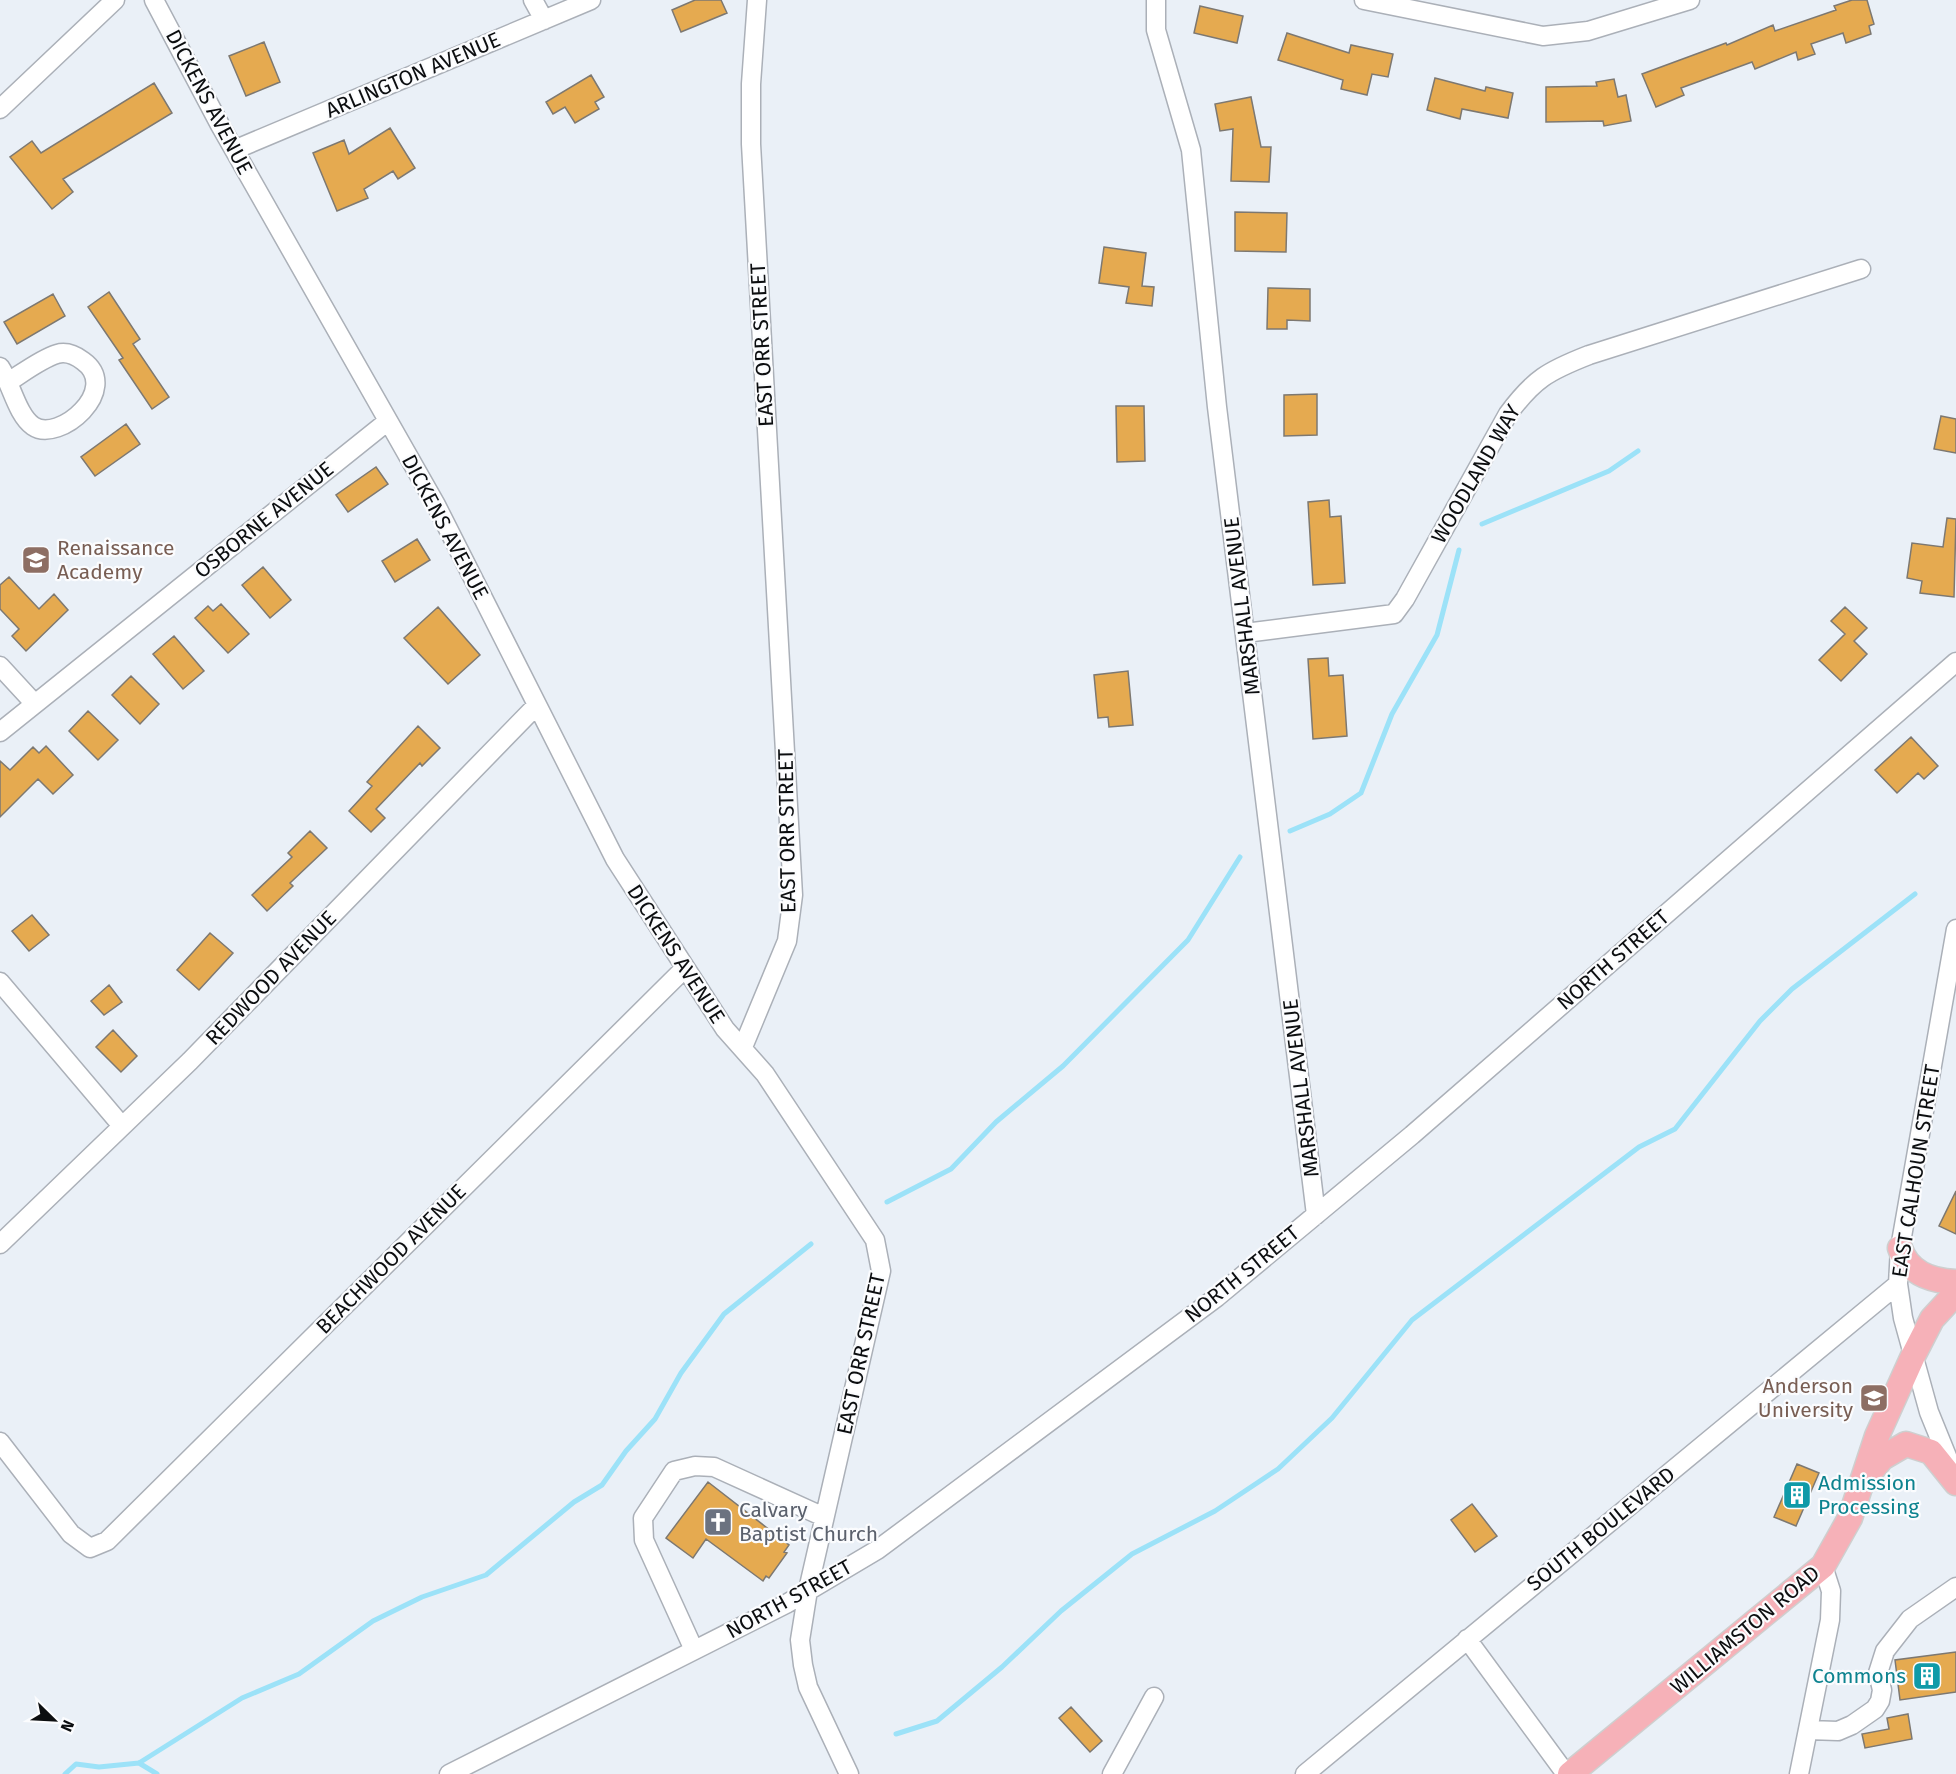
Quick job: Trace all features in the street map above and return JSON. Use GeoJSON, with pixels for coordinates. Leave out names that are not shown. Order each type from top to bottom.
{"type":"FeatureCollection","features":[{"type":"Feature","properties":{"kind":"main road"},"geometry":{"type":"LineString","coordinates":[[1900,1248],[1905,1262],[1922,1275],[1939,1281],[1956,1282]]}},
{"type":"Feature","properties":{"kind":"main road","name":"WILLIAMSTON ROAD"},"geometry":{"type":"LineString","coordinates":[[1568,1774],[1823,1566],[1850,1518],[1878,1436],[1913,1356],[1932,1319],[1956,1293]]}},
{"type":"Feature","properties":{"kind":"main road"},"geometry":{"type":"LineString","coordinates":[[1864,1480],[1882,1458],[1906,1444],[1931,1452],[1956,1483]]}},
{"type":"Feature","properties":{"kind":"street"},"geometry":{"type":"LineString","coordinates":[[0,109],[115,0]]}},
{"type":"Feature","properties":{"kind":"street","name":"DICKENS AVENUE"},"geometry":{"type":"LineString","coordinates":[[154,0],[234,150],[436,505],[615,859],[725,1029],[743,1047]]}},
{"type":"Feature","properties":{"kind":"street"},"geometry":{"type":"LineString","coordinates":[[533,0],[544,20]]}},
{"type":"Feature","properties":{"kind":"street","name":"ARLINGTON AVENUE"},"geometry":{"type":"LineString","coordinates":[[234,150],[591,0]]}},
{"type":"Feature","properties":{"kind":"street","name":"EAST ORR STREET"},"geometry":{"type":"LineString","coordinates":[[757,0],[751,84],[751,144],[793,896],[787,941],[743,1047],[765,1074],[874,1240],[881,1271],[808,1590],[800,1640],[808,1687],[849,1774]]}},
{"type":"Feature","properties":{"kind":"street","name":"MARSHALL AVENUE"},"geometry":{"type":"LineString","coordinates":[[1156,0],[1156,30],[1191,150],[1218,408],[1316,1215]]}},
{"type":"Feature","properties":{"kind":"street"},"geometry":{"type":"LineString","coordinates":[[1364,0],[1543,36],[1588,31],[1690,0]]}},
{"type":"Feature","properties":{"kind":"street","name":"WOODLAND WAY"},"geometry":{"type":"LineString","coordinates":[[1245,633],[1394,614],[1406,598],[1508,414],[1528,388],[1557,368],[1589,355],[1861,269]]}},
{"type":"Feature","properties":{"kind":"street"},"geometry":{"type":"LineString","coordinates":[[58,354],[74,354],[89,365],[95,376],[94,393],[87,407],[76,416],[44,430],[33,427],[23,416],[5,374],[58,354]]}},
{"type":"Feature","properties":{"kind":"street","name":"OSBORNE AVENUE"},"geometry":{"type":"LineString","coordinates":[[0,732],[388,421]]}},
{"type":"Feature","properties":{"kind":"street","name":"NORTH STREET"},"geometry":{"type":"LineString","coordinates":[[449,1774],[694,1650],[808,1590],[877,1550],[1217,1297],[1718,871],[1956,662]]}},
{"type":"Feature","properties":{"kind":"street"},"geometry":{"type":"LineString","coordinates":[[0,666],[35,704]]}},
{"type":"Feature","properties":{"kind":"street","name":"REDWOOD AVENUE"},"geometry":{"type":"LineString","coordinates":[[0,1244],[190,1061],[536,706]]}},
{"type":"Feature","properties":{"kind":"street","name":"EAST CALHOUN STREET"},"geometry":{"type":"LineString","coordinates":[[1956,929],[1900,1248],[1898,1284],[1903,1318],[1929,1412],[1956,1479]]}},
{"type":"Feature","properties":{"kind":"street","name":"BEACHWOOD AVENUE"},"geometry":{"type":"LineString","coordinates":[[0,1442],[71,1534],[90,1548],[107,1541],[128,1523],[178,1468],[685,968]]}},
{"type":"Feature","properties":{"kind":"street"},"geometry":{"type":"LineString","coordinates":[[0,982],[122,1126]]}},
{"type":"Feature","properties":{"kind":"street","name":"SOUTH BOULEVARD"},"geometry":{"type":"LineString","coordinates":[[1305,1774],[1898,1284]]}},
{"type":"Feature","properties":{"kind":"street"},"geometry":{"type":"LineString","coordinates":[[694,1650],[644,1540],[643,1518],[674,1471],[695,1466],[714,1467],[825,1517]]}},
{"type":"Feature","properties":{"kind":"street"},"geometry":{"type":"LineString","coordinates":[[1799,1774],[1830,1620],[1831,1591],[1823,1566]]}},
{"type":"Feature","properties":{"kind":"street"},"geometry":{"type":"LineString","coordinates":[[1808,1730],[1838,1731],[1852,1725],[1875,1709],[1880,1701],[1882,1690],[1878,1673],[1885,1651],[1910,1619],[1956,1587]]}},
{"type":"Feature","properties":{"kind":"street"},"geometry":{"type":"LineString","coordinates":[[1467,1639],[1568,1774]]}},
{"type":"Feature","properties":{"kind":"street"},"geometry":{"type":"LineString","coordinates":[[1112,1774],[1154,1697]]}},
{"type":"Feature","properties":{"kind":"building"},"geometry":{"type":"Polygon","coordinates":[[[695,0],[721,0],[727,13],[681,32],[672,10],[695,0]]]}},
{"type":"Feature","properties":{"kind":"building"},"geometry":{"type":"Polygon","coordinates":[[[1852,0],[1867,0],[1874,24],[1869,26],[1871,34],[1846,43],[1843,33],[1811,44],[1815,54],[1798,60],[1796,52],[1755,69],[1752,62],[1681,88],[1684,95],[1656,107],[1642,74],[1726,43],[1727,45],[1773,25],[1775,31],[1836,10],[1834,6],[1852,0]]]}},
{"type":"Feature","properties":{"kind":"building"},"geometry":{"type":"Polygon","coordinates":[[[1200,6],[1243,16],[1237,43],[1194,33],[1200,6]]]}},
{"type":"Feature","properties":{"kind":"building"},"geometry":{"type":"Polygon","coordinates":[[[1287,33],[1349,53],[1351,45],[1393,54],[1388,77],[1372,74],[1367,95],[1341,89],[1343,80],[1278,60],[1287,33]]]}},
{"type":"Feature","properties":{"kind":"building"},"geometry":{"type":"Polygon","coordinates":[[[264,42],[280,82],[246,96],[229,56],[264,42]]]}},
{"type":"Feature","properties":{"kind":"building"},"geometry":{"type":"Polygon","coordinates":[[[591,75],[604,97],[595,102],[599,109],[575,123],[565,107],[553,114],[546,102],[591,75]]]}},
{"type":"Feature","properties":{"kind":"building"},"geometry":{"type":"Polygon","coordinates":[[[1435,78],[1485,91],[1486,87],[1513,93],[1508,118],[1462,109],[1460,119],[1427,110],[1435,78]]]}},
{"type":"Feature","properties":{"kind":"building"},"geometry":{"type":"Polygon","coordinates":[[[1614,79],[1618,97],[1626,95],[1631,121],[1604,126],[1603,121],[1546,122],[1546,87],[1597,86],[1596,82],[1614,79]]]}},
{"type":"Feature","properties":{"kind":"building"},"geometry":{"type":"Polygon","coordinates":[[[154,83],[172,113],[63,179],[73,192],[52,209],[10,157],[32,141],[41,153],[154,83]]]}},
{"type":"Feature","properties":{"kind":"building"},"geometry":{"type":"Polygon","coordinates":[[[1251,97],[1261,147],[1271,147],[1269,182],[1231,181],[1233,129],[1220,131],[1215,104],[1251,97]]]}},
{"type":"Feature","properties":{"kind":"building"},"geometry":{"type":"Polygon","coordinates":[[[390,128],[415,168],[398,179],[393,171],[364,189],[368,198],[337,211],[313,153],[344,140],[349,154],[390,128]]]}},
{"type":"Feature","properties":{"kind":"building"},"geometry":{"type":"Polygon","coordinates":[[[1235,212],[1287,213],[1286,252],[1235,251],[1235,212]]]}},
{"type":"Feature","properties":{"kind":"building"},"geometry":{"type":"Polygon","coordinates":[[[1104,247],[1146,253],[1142,286],[1154,287],[1152,306],[1126,303],[1129,287],[1099,283],[1104,247]]]}},
{"type":"Feature","properties":{"kind":"building"},"geometry":{"type":"Polygon","coordinates":[[[1268,288],[1310,289],[1310,321],[1287,320],[1287,329],[1267,329],[1268,288]]]}},
{"type":"Feature","properties":{"kind":"building"},"geometry":{"type":"Polygon","coordinates":[[[109,292],[140,339],[133,344],[169,397],[152,409],[119,360],[123,358],[88,307],[109,292]]]}},
{"type":"Feature","properties":{"kind":"building"},"geometry":{"type":"Polygon","coordinates":[[[53,294],[65,316],[17,344],[4,322],[53,294]]]}},
{"type":"Feature","properties":{"kind":"building"},"geometry":{"type":"Polygon","coordinates":[[[1317,394],[1317,435],[1284,436],[1284,395],[1317,394]]]}},
{"type":"Feature","properties":{"kind":"building"},"geometry":{"type":"Polygon","coordinates":[[[1116,406],[1144,406],[1145,461],[1117,462],[1116,406]]]}},
{"type":"Feature","properties":{"kind":"building"},"geometry":{"type":"Polygon","coordinates":[[[1941,416],[1956,419],[1956,453],[1934,449],[1941,416]]]}},
{"type":"Feature","properties":{"kind":"building"},"geometry":{"type":"Polygon","coordinates":[[[126,424],[140,444],[95,476],[81,457],[126,424]]]}},
{"type":"Feature","properties":{"kind":"building"},"geometry":{"type":"Polygon","coordinates":[[[376,467],[388,484],[348,512],[336,495],[376,467]]]}},
{"type":"Feature","properties":{"kind":"building"},"geometry":{"type":"Polygon","coordinates":[[[1329,500],[1330,517],[1341,516],[1345,583],[1313,585],[1308,502],[1329,500]]]}},
{"type":"Feature","properties":{"kind":"building"},"geometry":{"type":"Polygon","coordinates":[[[1947,518],[1956,519],[1954,597],[1920,593],[1922,581],[1907,578],[1912,543],[1943,547],[1947,518]]]}},
{"type":"Feature","properties":{"kind":"building"},"geometry":{"type":"Polygon","coordinates":[[[417,539],[430,560],[395,582],[382,561],[417,539]]]}},
{"type":"Feature","properties":{"kind":"building"},"geometry":{"type":"Polygon","coordinates":[[[263,567],[291,600],[270,618],[242,585],[263,567]]]}},
{"type":"Feature","properties":{"kind":"building"},"geometry":{"type":"Polygon","coordinates":[[[9,577],[39,609],[54,594],[68,610],[26,651],[12,636],[19,629],[0,609],[0,585],[9,577]]]}},
{"type":"Feature","properties":{"kind":"building"},"geometry":{"type":"Polygon","coordinates":[[[221,604],[249,634],[228,653],[195,618],[208,606],[213,611],[221,604]]]}},
{"type":"Feature","properties":{"kind":"building"},"geometry":{"type":"Polygon","coordinates":[[[438,607],[480,655],[448,684],[404,638],[438,607]]]}},
{"type":"Feature","properties":{"kind":"building"},"geometry":{"type":"Polygon","coordinates":[[[1845,607],[1867,628],[1854,641],[1867,654],[1841,681],[1819,660],[1845,634],[1831,621],[1845,607]]]}},
{"type":"Feature","properties":{"kind":"building"},"geometry":{"type":"Polygon","coordinates":[[[174,636],[204,671],[183,689],[153,654],[174,636]]]}},
{"type":"Feature","properties":{"kind":"building"},"geometry":{"type":"Polygon","coordinates":[[[1328,658],[1329,676],[1343,675],[1347,736],[1313,739],[1308,659],[1328,658]]]}},
{"type":"Feature","properties":{"kind":"building"},"geometry":{"type":"Polygon","coordinates":[[[1128,671],[1133,725],[1109,727],[1108,717],[1098,718],[1094,675],[1128,671]]]}},
{"type":"Feature","properties":{"kind":"building"},"geometry":{"type":"Polygon","coordinates":[[[131,676],[159,704],[140,724],[112,695],[131,676]]]}},
{"type":"Feature","properties":{"kind":"building"},"geometry":{"type":"Polygon","coordinates":[[[88,711],[118,740],[98,760],[69,731],[88,711]]]}},
{"type":"Feature","properties":{"kind":"building"},"geometry":{"type":"Polygon","coordinates":[[[418,726],[440,748],[422,766],[420,763],[376,809],[385,818],[371,832],[349,811],[372,786],[367,782],[418,726]]]}},
{"type":"Feature","properties":{"kind":"building"},"geometry":{"type":"Polygon","coordinates":[[[1911,737],[1938,766],[1924,779],[1918,773],[1897,793],[1875,770],[1911,737]]]}},
{"type":"Feature","properties":{"kind":"building"},"geometry":{"type":"Polygon","coordinates":[[[46,746],[73,775],[53,794],[38,779],[0,817],[0,761],[10,770],[33,747],[39,753],[46,746]]]}},
{"type":"Feature","properties":{"kind":"building"},"geometry":{"type":"Polygon","coordinates":[[[310,831],[327,848],[290,883],[293,886],[267,911],[252,895],[292,857],[288,853],[310,831]]]}},
{"type":"Feature","properties":{"kind":"building"},"geometry":{"type":"Polygon","coordinates":[[[32,915],[49,935],[29,951],[12,931],[32,915]]]}},
{"type":"Feature","properties":{"kind":"building"},"geometry":{"type":"Polygon","coordinates":[[[210,933],[233,953],[199,990],[177,970],[210,933]]]}},
{"type":"Feature","properties":{"kind":"building"},"geometry":{"type":"Polygon","coordinates":[[[109,985],[122,1002],[104,1015],[91,1001],[109,985]]]}},
{"type":"Feature","properties":{"kind":"building"},"geometry":{"type":"Polygon","coordinates":[[[113,1030],[137,1056],[121,1072],[96,1047],[113,1030]]]}},
{"type":"Feature","properties":{"kind":"building"},"geometry":{"type":"Polygon","coordinates":[[[1956,1191],[1956,1234],[1939,1226],[1956,1191]]]}},
{"type":"Feature","properties":{"kind":"building","name":"Admission Processing"},"geometry":{"type":"Polygon","coordinates":[[[1797,1464],[1819,1473],[1796,1526],[1774,1517],[1797,1464]]]}},
{"type":"Feature","properties":{"kind":"building","name":"Calvary Baptist Church"},"geometry":{"type":"Polygon","coordinates":[[[708,1482],[789,1545],[784,1552],[787,1553],[769,1578],[766,1576],[763,1581],[706,1539],[693,1558],[666,1538],[708,1482]]]}},
{"type":"Feature","properties":{"kind":"building"},"geometry":{"type":"Polygon","coordinates":[[[1472,1504],[1497,1536],[1475,1552],[1451,1520],[1472,1504]]]}},
{"type":"Feature","properties":{"kind":"building","name":"Commons"},"geometry":{"type":"Polygon","coordinates":[[[1956,1652],[1956,1692],[1900,1700],[1895,1660],[1956,1652]]]}},
{"type":"Feature","properties":{"kind":"building"},"geometry":{"type":"Polygon","coordinates":[[[1071,1707],[1102,1741],[1090,1752],[1059,1718],[1071,1707]]]}},
{"type":"Feature","properties":{"kind":"building"},"geometry":{"type":"Polygon","coordinates":[[[1908,1714],[1912,1739],[1865,1748],[1862,1734],[1889,1729],[1887,1718],[1908,1714]]]}},
{"type":"Feature","properties":{"kind":"waterway"},"geometry":{"type":"LineString","coordinates":[[1482,524],[1609,471],[1638,451]]}},
{"type":"Feature","properties":{"kind":"waterway"},"geometry":{"type":"LineString","coordinates":[[1290,831],[1330,814],[1361,793],[1392,714],[1437,635],[1459,550]]}},
{"type":"Feature","properties":{"kind":"waterway"},"geometry":{"type":"LineString","coordinates":[[887,1202],[951,1169],[996,1122],[1063,1066],[1188,940],[1240,857]]}},
{"type":"Feature","properties":{"kind":"waterway"},"geometry":{"type":"LineString","coordinates":[[896,1734],[937,1721],[1002,1667],[1061,1611],[1132,1554],[1215,1511],[1278,1469],[1332,1418],[1412,1320],[1639,1147],[1675,1129],[1760,1021],[1792,989],[1915,894]]}},
{"type":"Feature","properties":{"kind":"waterway"},"geometry":{"type":"LineString","coordinates":[[65,1774],[76,1764],[99,1767],[139,1763],[242,1698],[299,1674],[373,1621],[422,1597],[486,1575],[574,1502],[602,1485],[626,1451],[655,1419],[681,1373],[724,1314],[811,1244]]}},
{"type":"Feature","properties":{"kind":"waterway"},"geometry":{"type":"LineString","coordinates":[[139,1763],[157,1774]]}},
{"type":"Feature","properties":{"kind":"place","name":"Renaissance Academy"},"geometry":{"type":"Point","coordinates":[36,560]}},
{"type":"Feature","properties":{"kind":"place","name":"Anderson University"},"geometry":{"type":"Point","coordinates":[1874,1398]}},
{"type":"Feature","properties":{"kind":"place","name":"Admission Processing"},"geometry":{"type":"Point","coordinates":[1797,1495]}},
{"type":"Feature","properties":{"kind":"place","name":"Calvary Baptist Church"},"geometry":{"type":"Point","coordinates":[718,1522]}},
{"type":"Feature","properties":{"kind":"place","name":"Commons"},"geometry":{"type":"Point","coordinates":[1927,1676]}}]}
